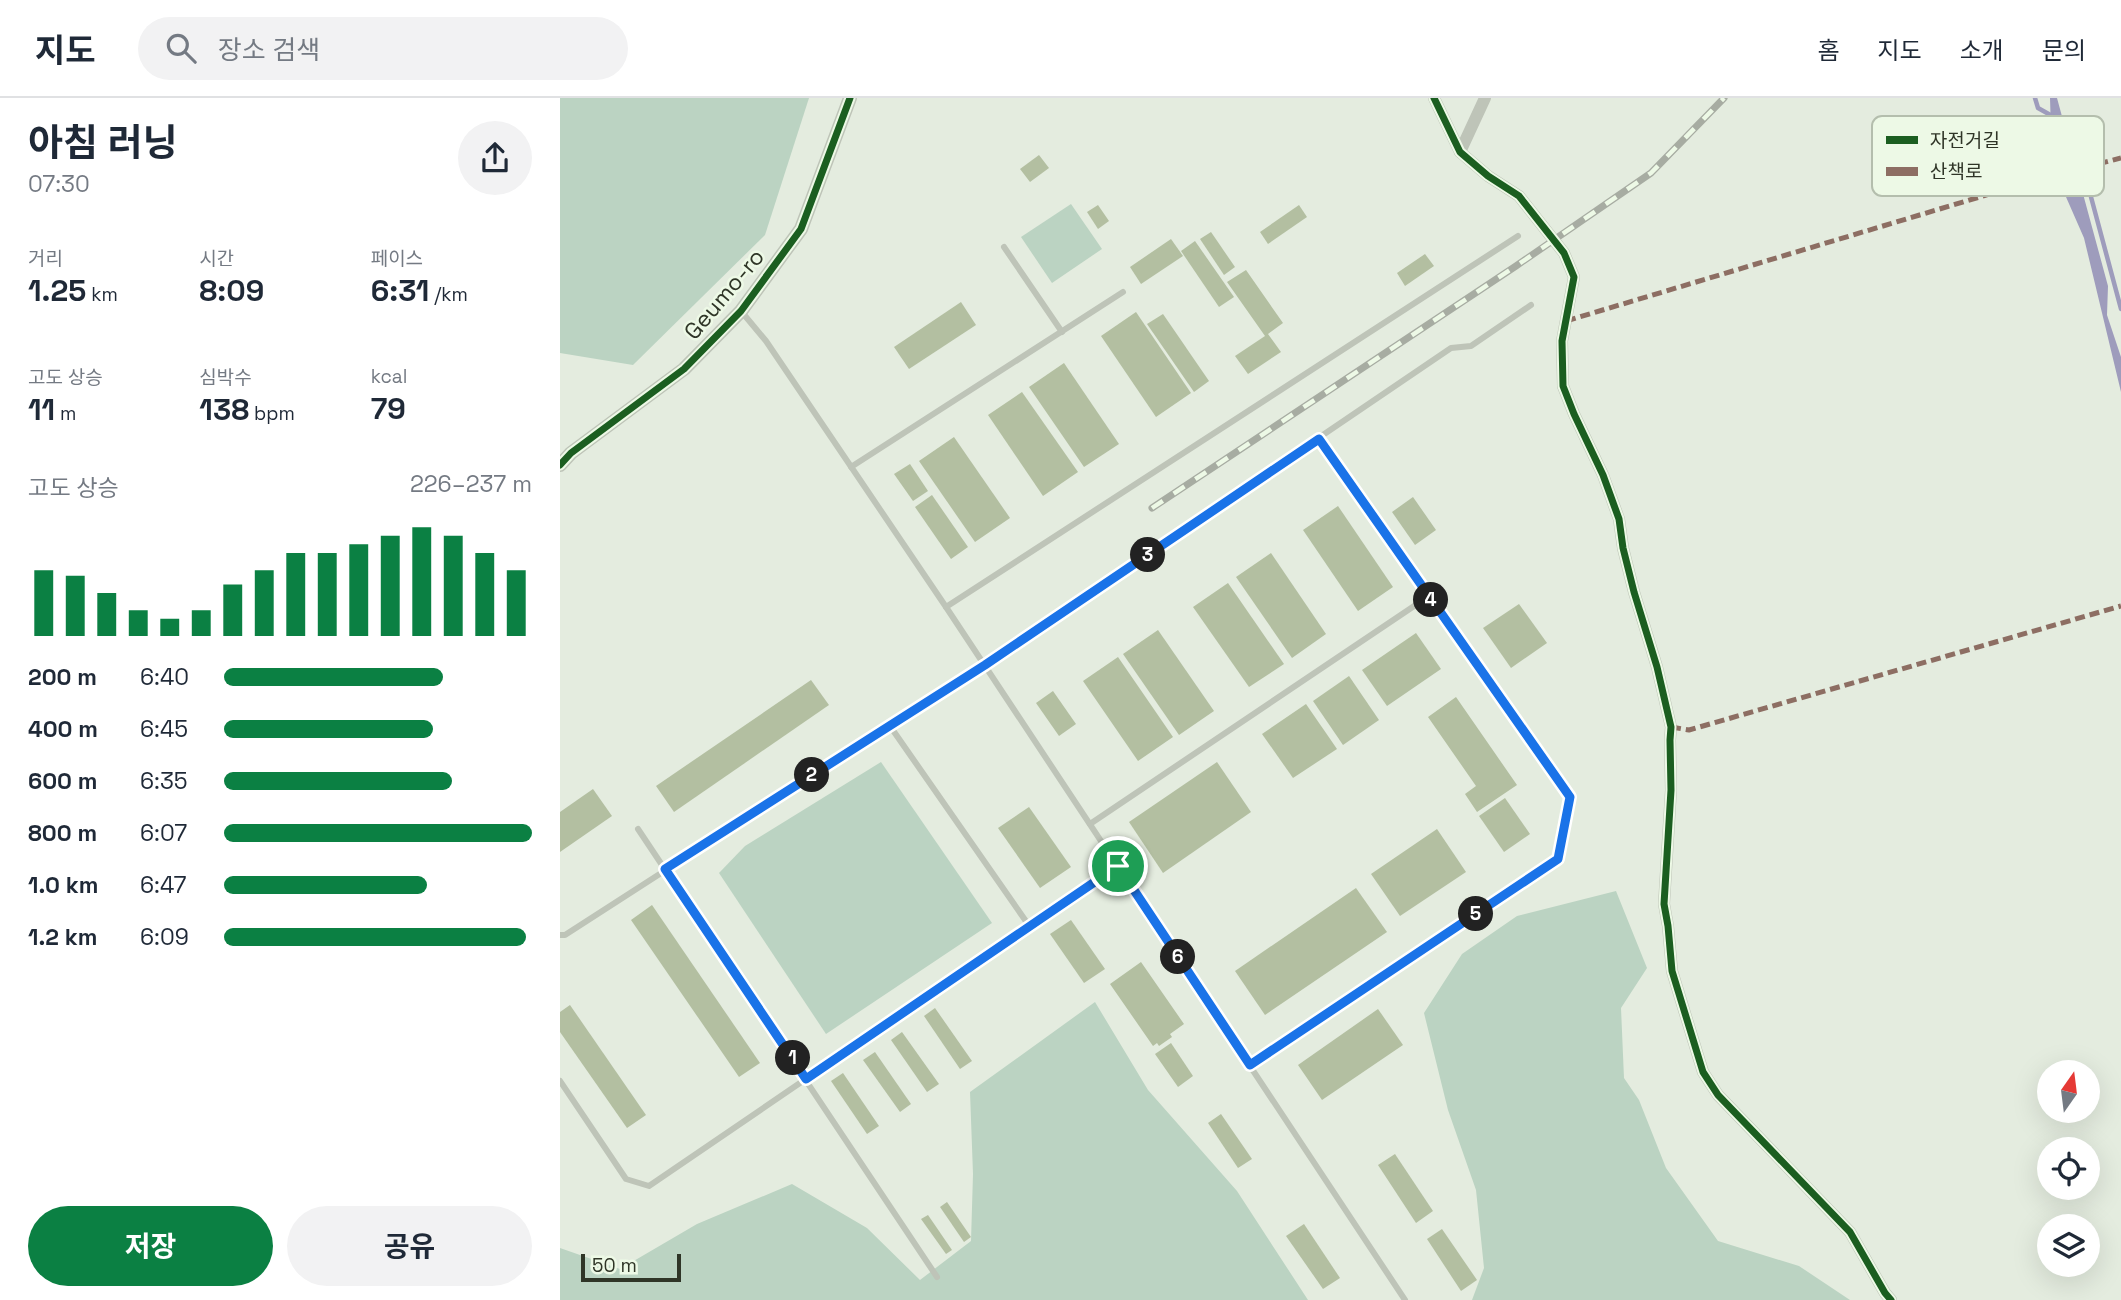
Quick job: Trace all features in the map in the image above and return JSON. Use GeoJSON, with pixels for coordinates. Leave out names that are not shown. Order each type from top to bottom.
{"type":"FeatureCollection","features":[{"type":"Feature","properties":{"kind":"street","name":"Geumo-ro"},"geometry":{"type":"LineString","coordinates":[[560,465],[571,453],[684,369],[741,311],[801,229],[850,98]]}},
{"type":"Feature","properties":{"kind":"street"},"geometry":{"type":"LineString","coordinates":[[1434,98],[1461,152],[1488,176],[1519,196],[1564,253],[1574,277],[1562,341],[1563,386],[1603,475],[1619,519],[1631,581],[1657,667],[1671,727],[1671,790],[1664,904],[1672,971],[1703,1072],[1718,1095],[1850,1232],[1891,1300]]}},
{"type":"Feature","properties":{"kind":"street"},"geometry":{"type":"LineString","coordinates":[[1461,152],[1485,98]]}},
{"type":"Feature","properties":{"kind":"lane"},"geometry":{"type":"LineString","coordinates":[[946,607],[1518,236]]}},
{"type":"Feature","properties":{"kind":"lane"},"geometry":{"type":"LineString","coordinates":[[1004,247],[1062,332]]}},
{"type":"Feature","properties":{"kind":"lane"},"geometry":{"type":"LineString","coordinates":[[851,467],[1123,292]]}},
{"type":"Feature","properties":{"kind":"lane"},"geometry":{"type":"LineString","coordinates":[[560,935],[565,935],[985,665],[1451,348],[1471,346],[1531,305]]}},
{"type":"Feature","properties":{"kind":"lane"},"geometry":{"type":"LineString","coordinates":[[741,311],[766,341],[985,665],[1405,1300]]}},
{"type":"Feature","properties":{"kind":"lane"},"geometry":{"type":"LineString","coordinates":[[1250,1065],[1558,859],[1570,797],[1319,439]]}},
{"type":"Feature","properties":{"kind":"lane"},"geometry":{"type":"LineString","coordinates":[[1090,824],[1429,596]]}},
{"type":"Feature","properties":{"kind":"lane"},"geometry":{"type":"LineString","coordinates":[[890,726],[1030,927]]}},
{"type":"Feature","properties":{"kind":"lane"},"geometry":{"type":"LineString","coordinates":[[638,829],[937,1277]]}},
{"type":"Feature","properties":{"kind":"lane"},"geometry":{"type":"LineString","coordinates":[[560,1081],[626,1179],[649,1186],[1118,866]]}},
{"type":"Feature","properties":{"kind":"green space"},"geometry":{"type":"Polygon","coordinates":[[[560,98],[809,98],[765,235],[633,365],[560,353],[560,98]]]}},
{"type":"Feature","properties":{"kind":"green space"},"geometry":{"type":"Polygon","coordinates":[[[1071,204],[1102,249],[1052,283],[1021,237],[1071,204]]]}},
{"type":"Feature","properties":{"kind":"green space"},"geometry":{"type":"Polygon","coordinates":[[[881,762],[992,923],[826,1034],[719,873],[745,846],[881,762]]]}},
{"type":"Feature","properties":{"kind":"green space"},"geometry":{"type":"Polygon","coordinates":[[[1616,891],[1647,968],[1621,1008],[1624,1078],[1639,1100],[1666,1168],[1718,1241],[1799,1266],[1850,1300],[1472,1300],[1484,1268],[1476,1190],[1448,1110],[1424,1013],[1462,954],[1517,916],[1616,891]]]}},
{"type":"Feature","properties":{"kind":"green space"},"geometry":{"type":"Polygon","coordinates":[[[1095,1002],[1148,1090],[1237,1191],[1308,1300],[560,1300],[560,1248],[620,1269],[697,1224],[792,1184],[867,1228],[920,1280],[971,1241],[973,1174],[970,1092],[1095,1002]]]}},
{"type":"Feature","properties":{"kind":"water"},"geometry":{"type":"Polygon","coordinates":[[[2050,98],[2057,98],[2062,116],[2051,116],[2050,98]]]}},
{"type":"Feature","properties":{"kind":"water"},"geometry":{"type":"Polygon","coordinates":[[[2066,196],[2084,196],[2108,286],[2107,315],[2121,357],[2121,392],[2084,238],[2066,196]]]}},
{"type":"Feature","properties":{"kind":"building"},"geometry":{"type":"Polygon","coordinates":[[[1039,155],[1049,168],[1030,182],[1020,169],[1039,155]]]}},
{"type":"Feature","properties":{"kind":"building"},"geometry":{"type":"Polygon","coordinates":[[[1098,205],[1109,221],[1098,229],[1087,212],[1098,205]]]}},
{"type":"Feature","properties":{"kind":"building"},"geometry":{"type":"Polygon","coordinates":[[[1299,205],[1307,217],[1268,244],[1260,232],[1299,205]]]}},
{"type":"Feature","properties":{"kind":"building"},"geometry":{"type":"Polygon","coordinates":[[[1211,232],[1235,267],[1224,275],[1200,239],[1211,232]]]}},
{"type":"Feature","properties":{"kind":"building"},"geometry":{"type":"Polygon","coordinates":[[[1171,239],[1183,256],[1141,284],[1130,267],[1171,239]]]}},
{"type":"Feature","properties":{"kind":"building"},"geometry":{"type":"Polygon","coordinates":[[[1195,241],[1234,297],[1219,307],[1181,251],[1195,241]]]}},
{"type":"Feature","properties":{"kind":"building"},"geometry":{"type":"Polygon","coordinates":[[[1425,254],[1434,266],[1405,286],[1397,273],[1425,254]]]}},
{"type":"Feature","properties":{"kind":"building"},"geometry":{"type":"Polygon","coordinates":[[[1246,270],[1283,323],[1268,334],[1281,352],[1248,374],[1235,356],[1265,336],[1227,282],[1246,270]]]}},
{"type":"Feature","properties":{"kind":"building"},"geometry":{"type":"Polygon","coordinates":[[[961,302],[976,325],[909,369],[894,347],[961,302]]]}},
{"type":"Feature","properties":{"kind":"building"},"geometry":{"type":"Polygon","coordinates":[[[1136,312],[1191,393],[1156,417],[1101,336],[1136,312]]]}},
{"type":"Feature","properties":{"kind":"building"},"geometry":{"type":"Polygon","coordinates":[[[1163,314],[1209,381],[1194,392],[1147,324],[1163,314]]]}},
{"type":"Feature","properties":{"kind":"building"},"geometry":{"type":"Polygon","coordinates":[[[1064,363],[1119,444],[1084,467],[1029,387],[1064,363]]]}},
{"type":"Feature","properties":{"kind":"building"},"geometry":{"type":"Polygon","coordinates":[[[1022,392],[1078,472],[1043,496],[988,415],[1022,392]]]}},
{"type":"Feature","properties":{"kind":"building"},"geometry":{"type":"Polygon","coordinates":[[[954,437],[1010,518],[975,542],[919,461],[954,437]]]}},
{"type":"Feature","properties":{"kind":"building"},"geometry":{"type":"Polygon","coordinates":[[[910,464],[928,491],[913,501],[894,474],[910,464]]]}},
{"type":"Feature","properties":{"kind":"building"},"geometry":{"type":"Polygon","coordinates":[[[932,495],[968,547],[951,559],[915,507],[932,495]]]}},
{"type":"Feature","properties":{"kind":"building"},"geometry":{"type":"Polygon","coordinates":[[[1413,497],[1436,530],[1415,545],[1392,512],[1413,497]]]}},
{"type":"Feature","properties":{"kind":"building"},"geometry":{"type":"Polygon","coordinates":[[[1338,506],[1393,587],[1358,611],[1303,530],[1338,506]]]}},
{"type":"Feature","properties":{"kind":"building"},"geometry":{"type":"Polygon","coordinates":[[[1271,553],[1326,634],[1292,658],[1236,577],[1271,553]]]}},
{"type":"Feature","properties":{"kind":"building"},"geometry":{"type":"Polygon","coordinates":[[[1228,583],[1284,664],[1249,687],[1193,607],[1228,583]]]}},
{"type":"Feature","properties":{"kind":"building"},"geometry":{"type":"Polygon","coordinates":[[[1519,604],[1547,643],[1511,668],[1483,628],[1519,604]]]}},
{"type":"Feature","properties":{"kind":"building"},"geometry":{"type":"Polygon","coordinates":[[[1158,630],[1214,711],[1179,735],[1123,654],[1158,630]]]}},
{"type":"Feature","properties":{"kind":"building"},"geometry":{"type":"Polygon","coordinates":[[[1416,633],[1441,669],[1387,706],[1362,670],[1416,633]]]}},
{"type":"Feature","properties":{"kind":"building"},"geometry":{"type":"Polygon","coordinates":[[[1118,657],[1173,737],[1138,761],[1083,681],[1118,657]]]}},
{"type":"Feature","properties":{"kind":"building"},"geometry":{"type":"Polygon","coordinates":[[[1349,676],[1379,720],[1343,745],[1313,701],[1349,676]]]}},
{"type":"Feature","properties":{"kind":"building"},"geometry":{"type":"Polygon","coordinates":[[[811,680],[829,705],[674,812],[656,786],[811,680]]]}},
{"type":"Feature","properties":{"kind":"building"},"geometry":{"type":"Polygon","coordinates":[[[1053,691],[1076,724],[1059,736],[1036,703],[1053,691]]]}},
{"type":"Feature","properties":{"kind":"building"},"geometry":{"type":"Polygon","coordinates":[[[1456,697],[1517,785],[1477,812],[1465,794],[1476,786],[1428,717],[1456,697]]]}},
{"type":"Feature","properties":{"kind":"building"},"geometry":{"type":"Polygon","coordinates":[[[1306,704],[1337,749],[1293,778],[1262,734],[1306,704]]]}},
{"type":"Feature","properties":{"kind":"building"},"geometry":{"type":"Polygon","coordinates":[[[1217,762],[1251,812],[1163,873],[1129,822],[1217,762]]]}},
{"type":"Feature","properties":{"kind":"building"},"geometry":{"type":"Polygon","coordinates":[[[593,789],[612,816],[560,852],[560,812],[593,789]]]}},
{"type":"Feature","properties":{"kind":"building"},"geometry":{"type":"Polygon","coordinates":[[[1505,798],[1530,834],[1504,852],[1479,816],[1505,798]]]}},
{"type":"Feature","properties":{"kind":"building"},"geometry":{"type":"Polygon","coordinates":[[[1029,807],[1071,867],[1040,888],[998,828],[1029,807]]]}},
{"type":"Feature","properties":{"kind":"building"},"geometry":{"type":"Polygon","coordinates":[[[1437,829],[1466,872],[1400,916],[1371,874],[1437,829]]]}},
{"type":"Feature","properties":{"kind":"building"},"geometry":{"type":"Polygon","coordinates":[[[1356,888],[1387,932],[1265,1015],[1235,971],[1356,888]]]}},
{"type":"Feature","properties":{"kind":"building"},"geometry":{"type":"Polygon","coordinates":[[[652,905],[760,1063],[739,1077],[631,920],[652,905]]]}},
{"type":"Feature","properties":{"kind":"building"},"geometry":{"type":"Polygon","coordinates":[[[1071,920],[1105,969],[1084,983],[1050,934],[1071,920]]]}},
{"type":"Feature","properties":{"kind":"building"},"geometry":{"type":"Polygon","coordinates":[[[1141,962],[1184,1024],[1159,1046],[1157,1043],[1153,1046],[1110,984],[1141,962]]]}},
{"type":"Feature","properties":{"kind":"building"},"geometry":{"type":"Polygon","coordinates":[[[570,1005],[646,1115],[627,1128],[560,1032],[560,1012],[570,1005]]]}},
{"type":"Feature","properties":{"kind":"building"},"geometry":{"type":"Polygon","coordinates":[[[935,1008],[972,1061],[960,1069],[924,1016],[935,1008]]]}},
{"type":"Feature","properties":{"kind":"building"},"geometry":{"type":"Polygon","coordinates":[[[1378,1009],[1403,1045],[1322,1100],[1298,1065],[1378,1009]]]}},
{"type":"Feature","properties":{"kind":"building"},"geometry":{"type":"Polygon","coordinates":[[[902,1032],[939,1084],[927,1092],[891,1040],[902,1032]]]}},
{"type":"Feature","properties":{"kind":"building"},"geometry":{"type":"Polygon","coordinates":[[[1171,1043],[1193,1076],[1178,1087],[1155,1054],[1171,1043]]]}},
{"type":"Feature","properties":{"kind":"building"},"geometry":{"type":"Polygon","coordinates":[[[875,1052],[911,1104],[900,1112],[863,1060],[875,1052]]]}},
{"type":"Feature","properties":{"kind":"building"},"geometry":{"type":"Polygon","coordinates":[[[843,1073],[879,1126],[867,1134],[831,1081],[843,1073]]]}},
{"type":"Feature","properties":{"kind":"building"},"geometry":{"type":"Polygon","coordinates":[[[1221,1114],[1252,1159],[1238,1168],[1208,1123],[1221,1114]]]}},
{"type":"Feature","properties":{"kind":"building"},"geometry":{"type":"Polygon","coordinates":[[[1395,1154],[1433,1211],[1416,1223],[1378,1165],[1395,1154]]]}},
{"type":"Feature","properties":{"kind":"building"},"geometry":{"type":"Polygon","coordinates":[[[947,1202],[971,1237],[964,1242],[940,1207],[947,1202]]]}},
{"type":"Feature","properties":{"kind":"building"},"geometry":{"type":"Polygon","coordinates":[[[928,1215],[952,1250],[946,1254],[921,1219],[928,1215]]]}},
{"type":"Feature","properties":{"kind":"building"},"geometry":{"type":"Polygon","coordinates":[[[1304,1224],[1340,1278],[1323,1289],[1286,1236],[1304,1224]]]}},
{"type":"Feature","properties":{"kind":"building"},"geometry":{"type":"Polygon","coordinates":[[[1442,1229],[1477,1280],[1461,1291],[1427,1239],[1442,1229]]]}},
{"type":"Feature","properties":{"kind":"waterway"},"geometry":{"type":"LineString","coordinates":[[2035,98],[2038,108],[2052,116]]}},
{"type":"Feature","properties":{"kind":"waterway"},"geometry":{"type":"LineString","coordinates":[[2091,196],[2121,309]]}},
{"type":"Feature","properties":{"kind":"railway"},"geometry":{"type":"LineString","coordinates":[[1152,508],[1651,173],[1724,98]]}},
{"type":"Feature","properties":{"kind":"marked path"},"geometry":{"type":"LineString","coordinates":[[2104,162],[2121,158]]}},
{"type":"Feature","properties":{"kind":"marked path"},"geometry":{"type":"LineString","coordinates":[[1566,321],[1983,196]]}},
{"type":"Feature","properties":{"kind":"marked path"},"geometry":{"type":"LineString","coordinates":[[1671,727],[1689,730],[2121,606]]}},
{"type":"Feature","properties":{"kind":"cycle path"},"geometry":{"type":"LineString","coordinates":[[560,465],[571,453],[684,369],[741,311],[801,229],[850,98]]}},
{"type":"Feature","properties":{"kind":"cycle path"},"geometry":{"type":"LineString","coordinates":[[1434,98],[1460,152],[1488,176],[1519,196],[1564,253],[1574,277],[1562,341],[1563,386],[1603,475],[1619,519],[1623,548],[1671,727],[1671,790],[1664,904],[1672,971],[1703,1072],[1718,1095],[1850,1232],[1891,1300]]}},
{"type":"Feature","properties":{"kind":"route"},"geometry":{"type":"LineString","coordinates":[[1319,439],[1570,797],[1558,859],[1250,1065],[1118,866],[806,1079],[665,869],[985,665],[1319,439]]}}]}
